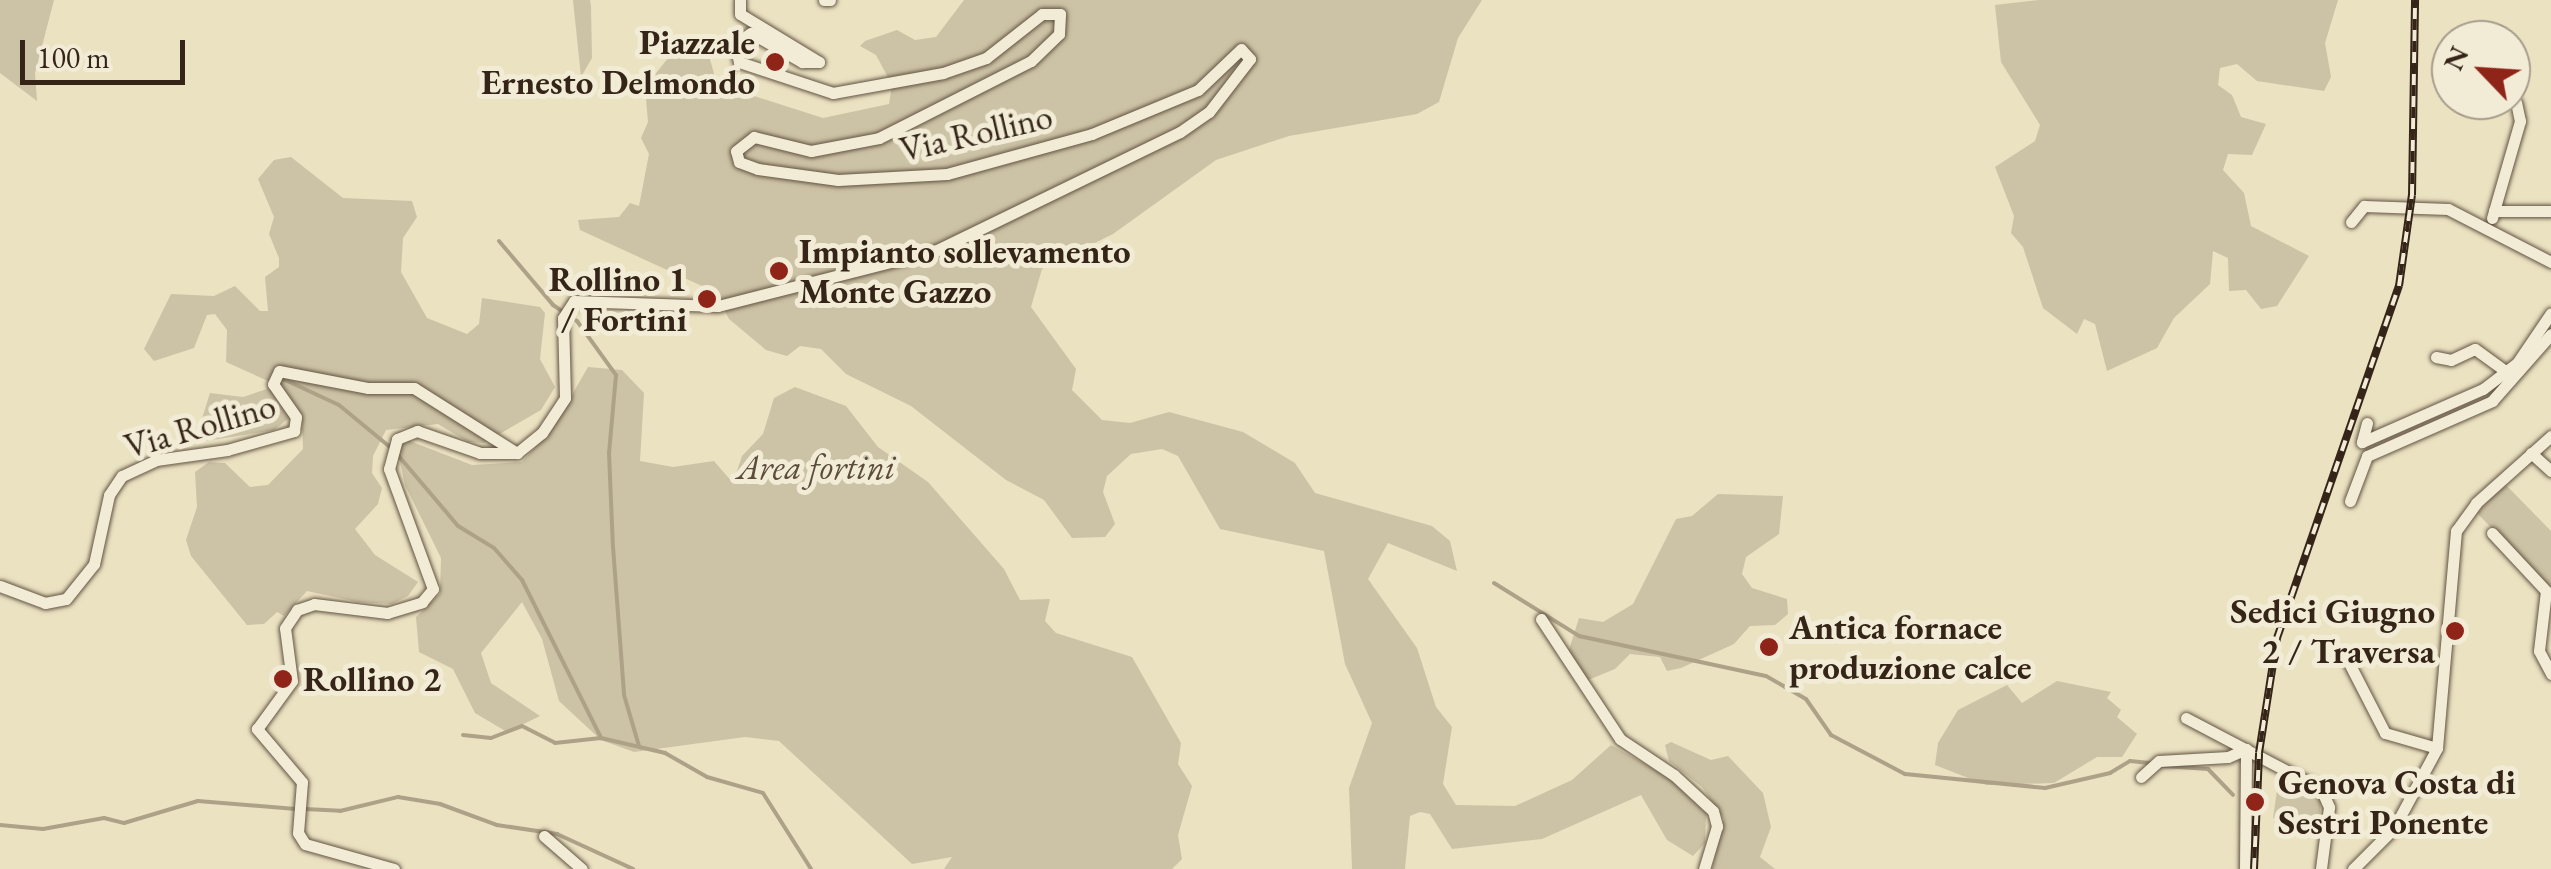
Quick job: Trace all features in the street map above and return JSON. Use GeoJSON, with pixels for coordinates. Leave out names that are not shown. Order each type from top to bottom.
{"type":"FeatureCollection","features":[{"type":"Feature","properties":{"kind":"street","name":"Via Rollino"},"geometry":{"type":"LineString","coordinates":[[0,586],[45,603],[66,599],[94,564],[109,495],[122,476],[156,460],[227,450],[294,431],[296,417],[273,384],[279,371],[368,388],[414,388],[517,453],[542,433],[564,398],[564,318],[574,301],[718,306],[936,250],[1180,132],[1209,112],[1250,59],[1241,49],[1198,90],[1092,134],[946,174],[838,180],[758,170],[739,162],[736,151],[754,137],[811,151],[879,138],[1031,61],[1059,34],[1060,14],[1042,14],[1014,41],[958,68],[833,93],[739,62],[735,44],[751,33],[802,62],[819,62],[740,14],[740,0]]}},
{"type":"Feature","properties":{"kind":"street"},"geometry":{"type":"LineString","coordinates":[[2489,226],[2520,120]]}},
{"type":"Feature","properties":{"kind":"street"},"geometry":{"type":"LineString","coordinates":[[2351,222],[2360,208],[2373,205],[2448,209],[2489,226],[2551,262]]}},
{"type":"Feature","properties":{"kind":"street"},"geometry":{"type":"LineString","coordinates":[[2494,211],[2551,211]]}},
{"type":"Feature","properties":{"kind":"street"},"geometry":{"type":"LineString","coordinates":[[2366,422],[2362,442],[2454,404],[2507,372],[2551,313]]}},
{"type":"Feature","properties":{"kind":"street"},"geometry":{"type":"LineString","coordinates":[[2350,501],[2367,456],[2492,401],[2551,334]]}},
{"type":"Feature","properties":{"kind":"street"},"geometry":{"type":"LineString","coordinates":[[2436,357],[2451,360],[2475,349],[2507,372]]}},
{"type":"Feature","properties":{"kind":"street"},"geometry":{"type":"LineString","coordinates":[[394,869],[338,858],[300,838],[302,782],[256,729],[292,681],[285,628],[308,604],[373,614],[430,597],[432,574],[389,469],[402,435],[435,434],[480,454],[517,453]]}},
{"type":"Feature","properties":{"kind":"street"},"geometry":{"type":"LineString","coordinates":[[2353,869],[2394,828],[2436,748],[2456,531],[2476,503],[2551,436]]}},
{"type":"Feature","properties":{"kind":"street"},"geometry":{"type":"LineString","coordinates":[[2531,453],[2551,471]]}},
{"type":"Feature","properties":{"kind":"street"},"geometry":{"type":"LineString","coordinates":[[2492,533],[2546,591],[2538,651],[2551,674]]}},
{"type":"Feature","properties":{"kind":"street"},"geometry":{"type":"LineString","coordinates":[[1542,619],[1617,736],[1712,811],[1717,826],[1704,869]]}},
{"type":"Feature","properties":{"kind":"street"},"geometry":{"type":"LineString","coordinates":[[2348,661],[2385,733],[2436,748]]}},
{"type":"Feature","properties":{"kind":"street"},"geometry":{"type":"LineString","coordinates":[[2186,718],[2328,796],[2320,869]]}},
{"type":"Feature","properties":{"kind":"street"},"geometry":{"type":"LineString","coordinates":[[2142,777],[2159,762],[2228,757],[2246,749]]}},
{"type":"Feature","properties":{"kind":"street"},"geometry":{"type":"LineString","coordinates":[[2244,869],[2246,749]]}},
{"type":"Feature","properties":{"kind":"street"},"geometry":{"type":"LineString","coordinates":[[544,836],[582,869]]}},
{"type":"Feature","properties":{"kind":"green space"},"geometry":{"type":"Polygon","coordinates":[[[0,0],[54,0],[35,73],[37,101],[0,73],[0,0]]]}},
{"type":"Feature","properties":{"kind":"green space"},"geometry":{"type":"Polygon","coordinates":[[[573,0],[590,0],[591,6],[592,58],[581,77],[573,0]]]}},
{"type":"Feature","properties":{"kind":"green space"},"geometry":{"type":"Polygon","coordinates":[[[964,0],[1482,0],[1458,38],[1439,102],[1417,114],[1289,136],[1216,160],[1113,234],[1042,269],[1031,307],[1076,369],[1072,390],[1102,420],[1130,423],[1169,412],[1243,432],[1295,463],[1315,493],[1432,526],[1450,541],[1457,571],[1388,543],[1368,579],[1417,648],[1436,707],[1452,727],[1443,784],[1456,805],[1515,806],[1572,780],[1611,745],[1668,777],[1706,813],[1705,843],[1693,856],[1667,840],[1641,795],[1542,839],[1452,849],[1430,814],[1420,812],[1410,816],[1405,869],[1352,869],[1349,788],[1372,723],[1345,664],[1324,551],[1220,529],[1178,456],[1162,449],[1131,454],[1107,476],[1103,492],[1115,524],[1105,537],[1072,538],[1044,500],[1006,480],[911,406],[846,374],[821,349],[800,346],[787,356],[766,350],[729,319],[715,292],[580,230],[578,220],[619,217],[630,203],[639,206],[649,154],[641,138],[648,122],[645,87],[680,43],[707,49],[715,77],[726,87],[823,118],[889,104],[892,85],[876,55],[860,46],[865,41],[897,30],[915,40],[936,37],[964,0]]]}},
{"type":"Feature","properties":{"kind":"green space"},"geometry":{"type":"Polygon","coordinates":[[[2039,0],[2338,0],[2325,43],[2331,77],[2324,91],[2257,81],[2237,64],[2220,68],[2218,85],[2232,95],[2241,117],[2266,124],[2252,155],[2228,154],[2223,170],[2244,193],[2251,226],[2309,256],[2277,306],[2261,309],[2246,290],[2229,291],[2228,258],[2213,251],[2210,284],[2174,318],[2157,348],[2107,371],[2095,324],[2084,319],[2077,334],[2043,308],[2023,247],[2011,233],[2014,216],[1995,167],[2035,141],[2040,125],[2001,62],[1995,5],[2039,0]]]}},
{"type":"Feature","properties":{"kind":"green space"},"geometry":{"type":"Polygon","coordinates":[[[291,157],[343,198],[412,201],[417,217],[403,238],[401,272],[427,318],[467,334],[479,324],[482,298],[540,307],[545,313],[540,359],[555,387],[541,410],[484,443],[468,442],[438,424],[386,430],[373,456],[372,473],[382,488],[378,504],[355,529],[375,555],[418,582],[408,596],[392,604],[358,602],[307,591],[284,616],[277,612],[264,624],[247,625],[191,556],[186,540],[197,507],[195,472],[209,462],[225,463],[250,487],[268,485],[303,449],[302,419],[294,414],[274,430],[206,441],[200,425],[210,393],[243,397],[267,389],[268,381],[226,362],[227,330],[215,314],[207,315],[194,348],[154,361],[144,349],[171,294],[214,296],[235,286],[260,311],[268,311],[265,277],[279,267],[279,258],[269,234],[274,217],[258,179],[274,160],[291,157]]]}},
{"type":"Feature","properties":{"kind":"green space","name":"Area fortini"},"geometry":{"type":"Polygon","coordinates":[[[588,367],[622,370],[644,393],[640,461],[673,467],[714,461],[733,483],[742,456],[763,434],[774,398],[795,387],[846,406],[878,447],[928,482],[1004,569],[1020,600],[1050,599],[1045,621],[1056,633],[1132,657],[1181,743],[1178,764],[1192,786],[1178,835],[1182,859],[1172,869],[944,869],[952,857],[912,864],[779,741],[745,737],[634,752],[601,740],[559,701],[542,639],[522,602],[481,653],[491,683],[540,716],[507,732],[475,713],[453,669],[419,652],[416,617],[440,594],[441,558],[405,485],[398,452],[407,440],[472,465],[522,462],[553,428],[588,367]]]}},
{"type":"Feature","properties":{"kind":"green space"},"geometry":{"type":"Polygon","coordinates":[[[2505,484],[2551,531],[2551,590],[2477,513],[2505,484]]]}},
{"type":"Feature","properties":{"kind":"green space"},"geometry":{"type":"Polygon","coordinates":[[[1718,494],[1783,496],[1779,534],[1746,557],[1742,574],[1752,588],[1787,599],[1788,614],[1775,625],[1750,626],[1734,644],[1681,668],[1667,671],[1660,657],[1630,654],[1615,669],[1583,682],[1568,653],[1579,618],[1603,622],[1633,604],[1676,519],[1692,516],[1718,494]]]}},
{"type":"Feature","properties":{"kind":"green space"},"geometry":{"type":"Polygon","coordinates":[[[2057,681],[2111,692],[2107,698],[2121,710],[2117,717],[2137,734],[2122,757],[2097,757],[2054,783],[1986,785],[1935,765],[1938,743],[1958,710],[2007,685],[2022,703],[2057,681]]]}},
{"type":"Feature","properties":{"kind":"green space"},"geometry":{"type":"Polygon","coordinates":[[[1671,742],[1711,760],[1728,756],[1763,793],[1771,827],[1760,857],[1775,869],[1712,869],[1724,819],[1702,787],[1669,761],[1665,745],[1671,742]]]}},
{"type":"Feature","properties":{"kind":"green space"},"geometry":{"type":"Polygon","coordinates":[[[2280,770],[2321,797],[2319,823],[2273,818],[2280,770]]]}},
{"type":"Feature","properties":{"kind":"waterway"},"geometry":{"type":"LineString","coordinates":[[499,241],[553,305],[577,321],[616,375],[609,453],[613,547],[624,695],[639,746]]}},
{"type":"Feature","properties":{"kind":"waterway"},"geometry":{"type":"LineString","coordinates":[[281,378],[339,405],[390,447]]}},
{"type":"Feature","properties":{"kind":"waterway"},"geometry":{"type":"LineString","coordinates":[[397,454],[458,526],[494,548],[522,580],[601,738]]}},
{"type":"Feature","properties":{"kind":"waterway"},"geometry":{"type":"LineString","coordinates":[[1494,583],[1579,636],[1766,676],[1806,699],[1831,735],[1905,774],[2045,788],[2110,773],[2130,761],[2150,763]]}},
{"type":"Feature","properties":{"kind":"waterway"},"geometry":{"type":"LineString","coordinates":[[463,735],[491,738],[522,726],[555,743],[601,738],[665,753],[707,777],[763,793],[811,869]]}},
{"type":"Feature","properties":{"kind":"waterway"},"geometry":{"type":"LineString","coordinates":[[2164,766],[2208,769],[2233,795]]}},
{"type":"Feature","properties":{"kind":"waterway"},"geometry":{"type":"LineString","coordinates":[[305,809],[340,811],[398,797],[440,804],[497,825],[557,834],[633,869]]}},
{"type":"Feature","properties":{"kind":"waterway"},"geometry":{"type":"LineString","coordinates":[[0,825],[43,829],[104,818],[124,823],[198,801],[296,809]]}},
{"type":"Feature","properties":{"kind":"railway"},"geometry":{"type":"LineString","coordinates":[[2254,869],[2259,753],[2277,638],[2399,286],[2412,195],[2415,0]]}},
{"type":"Feature","properties":{"kind":"place","name":"Piazzale Ernesto Delmondo"},"geometry":{"type":"Point","coordinates":[775,62]}},
{"type":"Feature","properties":{"kind":"place","name":"Impianto sollevamento Monte Gazzo"},"geometry":{"type":"Point","coordinates":[779,271]}},
{"type":"Feature","properties":{"kind":"place","name":"Rollino 1 / Fortini"},"geometry":{"type":"Point","coordinates":[707,299]}},
{"type":"Feature","properties":{"kind":"place","name":"Sedici Giugno 2 / Traversa"},"geometry":{"type":"Point","coordinates":[2455,631]}},
{"type":"Feature","properties":{"kind":"place","name":"Antica fornace produzione calce"},"geometry":{"type":"Point","coordinates":[1769,647]}},
{"type":"Feature","properties":{"kind":"place","name":"Rollino 2"},"geometry":{"type":"Point","coordinates":[283,679]}},
{"type":"Feature","properties":{"kind":"place","name":"Genova Costa di Sestri Ponente"},"geometry":{"type":"Point","coordinates":[2255,802]}}]}
